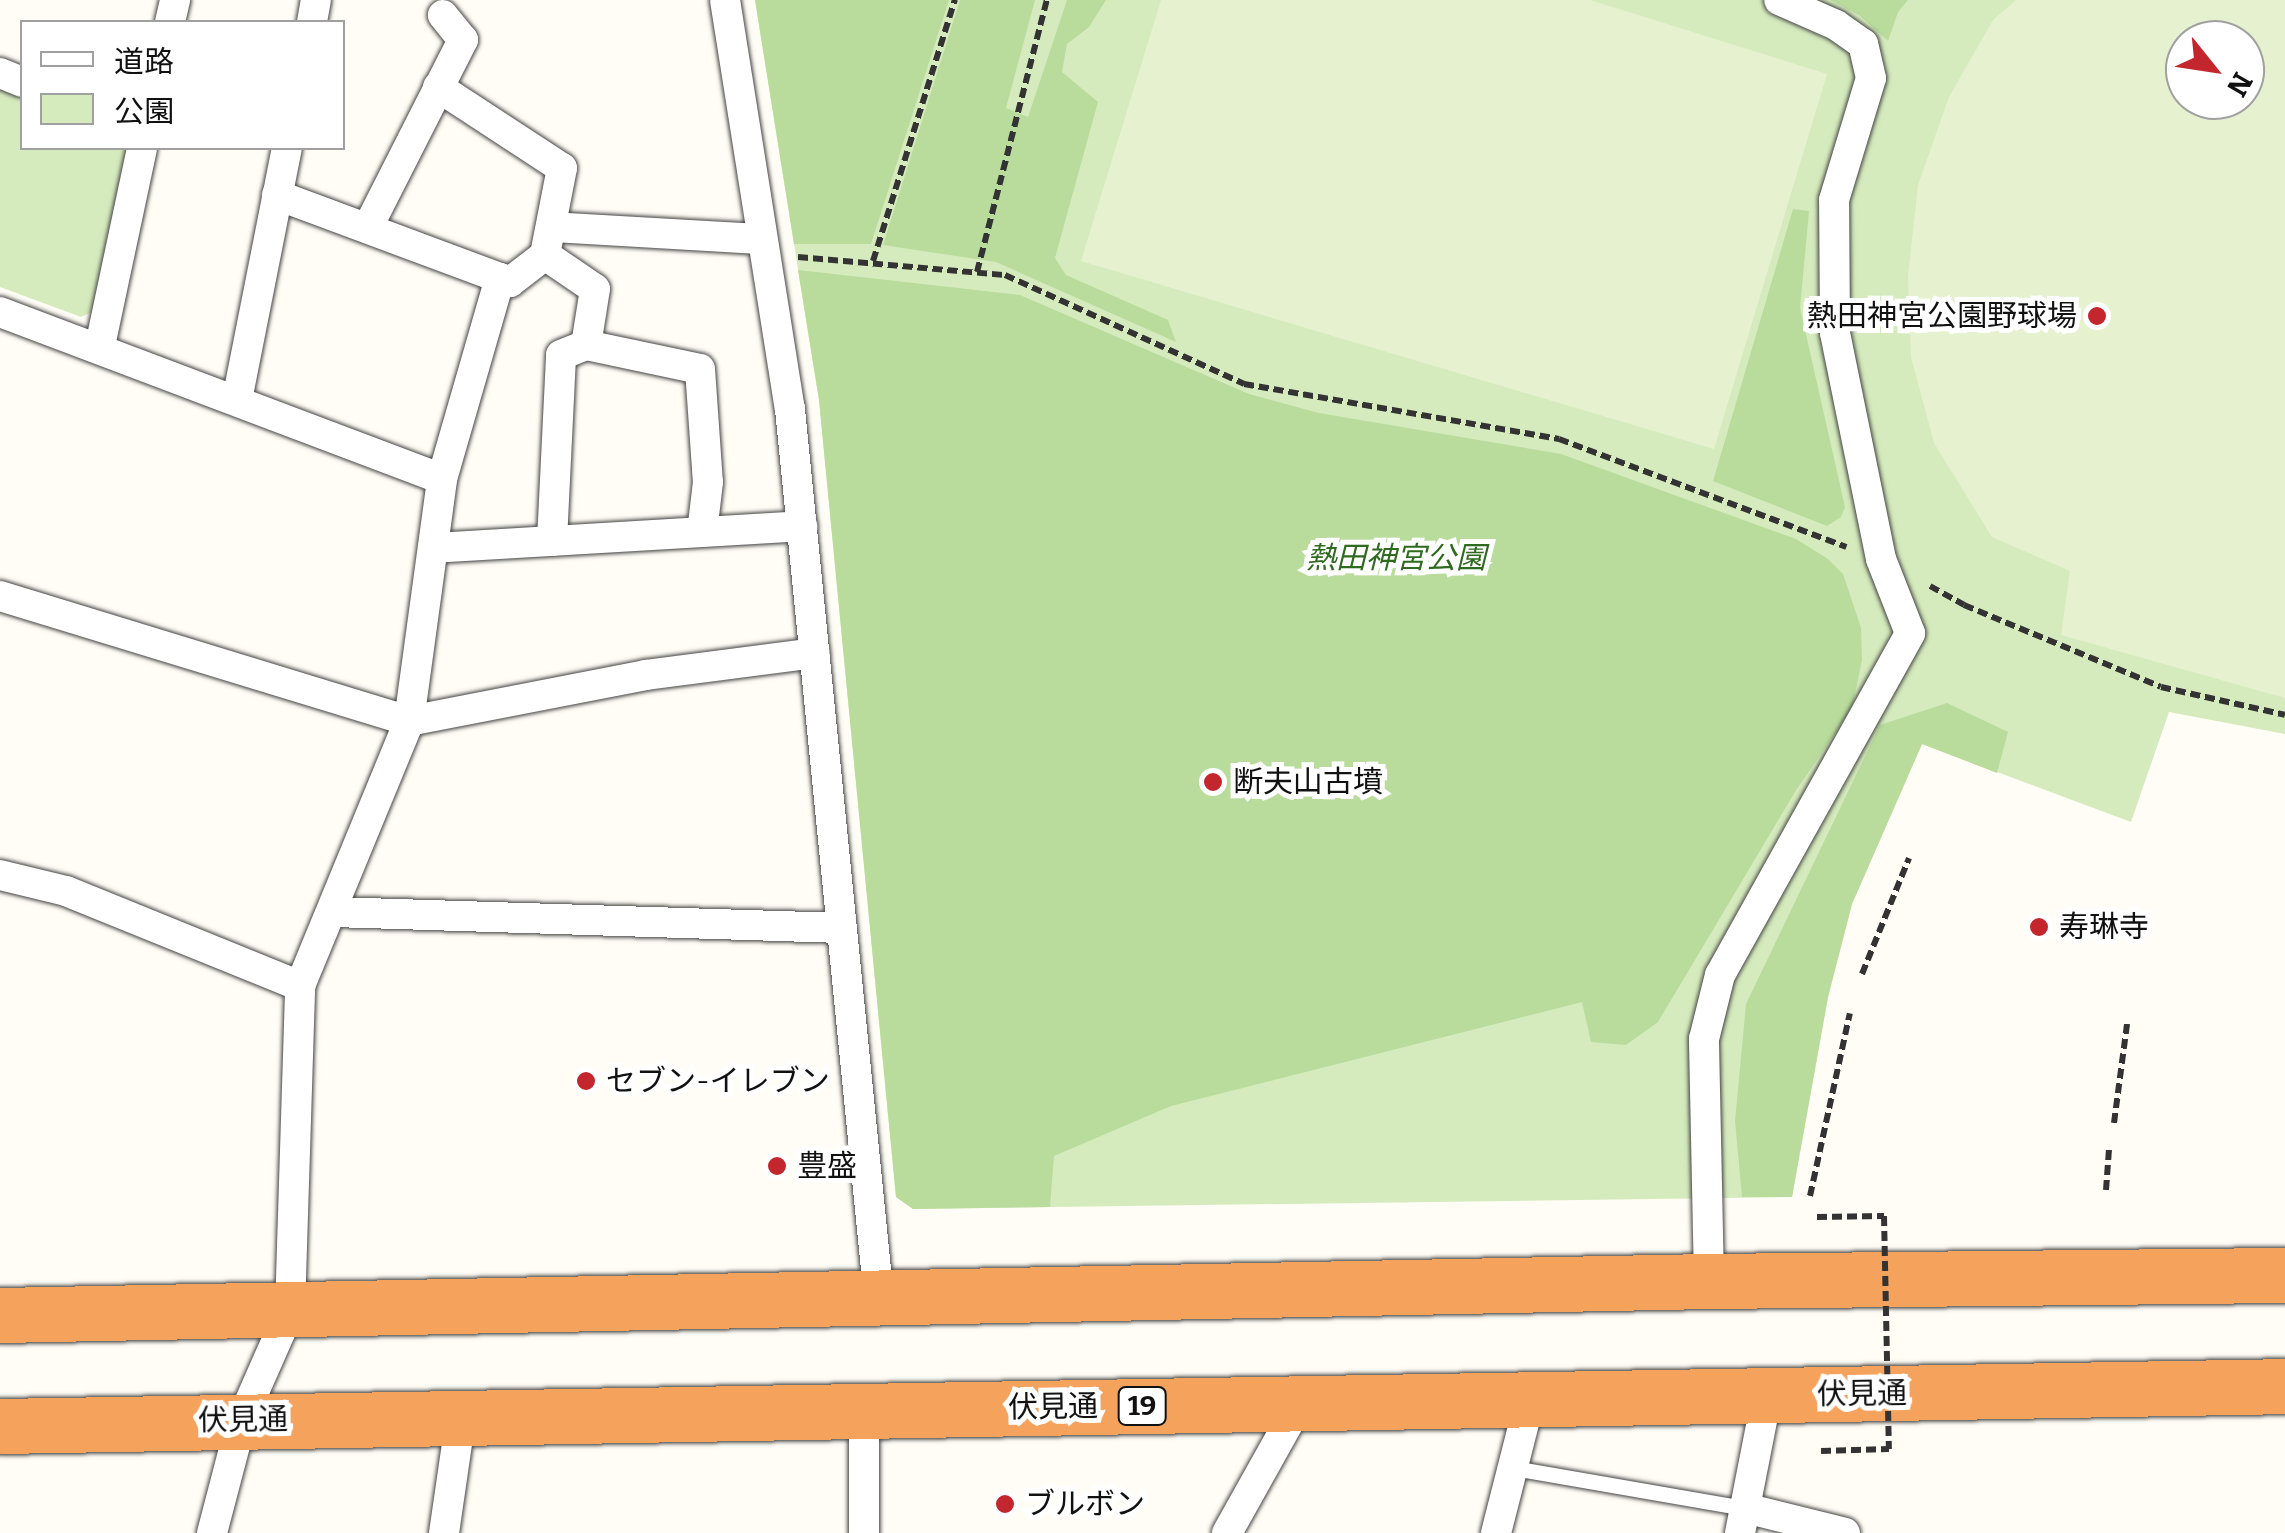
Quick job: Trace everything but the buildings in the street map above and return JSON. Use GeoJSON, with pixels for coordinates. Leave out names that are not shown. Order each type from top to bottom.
{"type":"FeatureCollection","features":[{"type":"Feature","properties":{"kind":"highway"},"geometry":{"type":"LineString","coordinates":[[0,1315],[1709,1282],[2285,1275]]}},
{"type":"Feature","properties":{"kind":"highway","name":"伏見通"},"geometry":{"type":"LineString","coordinates":[[0,1426],[2285,1386]]}},
{"type":"Feature","properties":{"kind":"street"},"geometry":{"type":"LineString","coordinates":[[725,0],[790,408],[879,1299]]}},
{"type":"Feature","properties":{"kind":"street"},"geometry":{"type":"LineString","coordinates":[[1709,1282],[1704,1039],[1720,975],[1910,634],[1881,559],[1835,333],[1834,200],[1871,78],[1863,44],[1836,25],[1778,0]]}},
{"type":"Feature","properties":{"kind":"street"},"geometry":{"type":"LineString","coordinates":[[368,227],[462,40],[439,5]]}},
{"type":"Feature","properties":{"kind":"street"},"geometry":{"type":"LineString","coordinates":[[277,195],[510,282],[548,241],[562,168],[438,87]]}},
{"type":"Feature","properties":{"kind":"street"},"geometry":{"type":"LineString","coordinates":[[100,346],[142,150]]}},
{"type":"Feature","properties":{"kind":"street"},"geometry":{"type":"LineString","coordinates":[[237,400],[287,150]]}},
{"type":"Feature","properties":{"kind":"street"},"geometry":{"type":"LineString","coordinates":[[548,241],[762,240]]}},
{"type":"Feature","properties":{"kind":"street"},"geometry":{"type":"LineString","coordinates":[[548,241],[595,289],[586,346]]}},
{"type":"Feature","properties":{"kind":"street"},"geometry":{"type":"LineString","coordinates":[[212,1533],[242,1419],[290,1310],[300,986],[409,721],[442,479],[500,278]]}},
{"type":"Feature","properties":{"kind":"street"},"geometry":{"type":"LineString","coordinates":[[0,312],[100,346],[442,479]]}},
{"type":"Feature","properties":{"kind":"street"},"geometry":{"type":"LineString","coordinates":[[552,541],[561,355],[586,346],[700,370],[708,482],[702,532]]}},
{"type":"Feature","properties":{"kind":"street"},"geometry":{"type":"LineString","coordinates":[[433,548],[802,526]]}},
{"type":"Feature","properties":{"kind":"street"},"geometry":{"type":"LineString","coordinates":[[0,596],[409,721],[646,675],[815,653]]}},
{"type":"Feature","properties":{"kind":"street"},"geometry":{"type":"LineString","coordinates":[[0,875],[66,892],[300,986]]}},
{"type":"Feature","properties":{"kind":"street"},"geometry":{"type":"LineString","coordinates":[[333,912],[842,928]]}},
{"type":"Feature","properties":{"kind":"street"},"geometry":{"type":"LineString","coordinates":[[1767,1396],[1742,1520],[1846,1533]]}},
{"type":"Feature","properties":{"kind":"street"},"geometry":{"type":"LineString","coordinates":[[1496,1533],[1530,1400]]}},
{"type":"Feature","properties":{"kind":"street"},"geometry":{"type":"LineString","coordinates":[[1227,1533],[1299,1404]]}},
{"type":"Feature","properties":{"kind":"street"},"geometry":{"type":"LineString","coordinates":[[864,1410],[864,1533]]}},
{"type":"Feature","properties":{"kind":"street"},"geometry":{"type":"LineString","coordinates":[[444,1533],[460,1416]]}},
{"type":"Feature","properties":{"kind":"lane"},"geometry":{"type":"LineString","coordinates":[[1513,1468],[1742,1520]]}},
{"type":"Feature","properties":{"kind":"path"},"geometry":{"type":"LineString","coordinates":[[872,262],[955,0]]}},
{"type":"Feature","properties":{"kind":"path"},"geometry":{"type":"LineString","coordinates":[[977,272],[1047,0]]}},
{"type":"Feature","properties":{"kind":"path"},"geometry":{"type":"LineString","coordinates":[[796,256],[1006,275],[1244,384],[1558,439],[1881,559],[1964,605],[2161,687],[2285,715]]}},
{"type":"Feature","properties":{"kind":"path"},"geometry":{"type":"LineString","coordinates":[[1862,974],[1909,858]]}},
{"type":"Feature","properties":{"kind":"path"},"geometry":{"type":"LineString","coordinates":[[1810,1196],[1850,1012]]}},
{"type":"Feature","properties":{"kind":"path"},"geometry":{"type":"LineString","coordinates":[[2114,1123],[2127,1024]]}},
{"type":"Feature","properties":{"kind":"path"},"geometry":{"type":"LineString","coordinates":[[2106,1190],[2109,1149]]}},
{"type":"Feature","properties":{"kind":"path"},"geometry":{"type":"LineString","coordinates":[[1817,1217],[1884,1216],[1889,1449],[1821,1451]]}},
{"type":"Feature","properties":{"kind":"green space","name":"熱田神宮公園"},"geometry":{"type":"Polygon","coordinates":[[[755,0],[2285,0],[2285,734],[2169,712],[2131,822],[1922,744],[1852,904],[1828,997],[1792,1197],[913,1209],[896,1197],[819,400],[755,0]]]}},
{"type":"Feature","properties":{"kind":"green space"},"geometry":{"type":"Polygon","coordinates":[[[755,0],[949,0],[871,244],[794,244],[755,0]]]}},
{"type":"Feature","properties":{"kind":"green space"},"geometry":{"type":"Polygon","coordinates":[[[960,0],[1035,0],[1006,108],[1028,117],[1067,0],[1106,0],[1089,27],[1067,44],[1062,72],[1098,102],[1055,258],[1066,275],[1168,320],[1176,342],[996,262],[883,245],[960,0]]]}},
{"type":"Feature","properties":{"kind":"green space"},"geometry":{"type":"Polygon","coordinates":[[[1161,0],[1590,0],[1827,74],[1714,449],[1081,261],[1161,0]]]}},
{"type":"Feature","properties":{"kind":"green space"},"geometry":{"type":"Polygon","coordinates":[[[1830,0],[1908,0],[1898,12],[1888,41],[1859,15],[1830,0]]]}},
{"type":"Feature","properties":{"kind":"green space","name":"熱田神宮公園野球場"},"geometry":{"type":"Polygon","coordinates":[[[2016,0],[2285,0],[2285,698],[2061,635],[2070,571],[1992,537],[1934,443],[1911,357],[1908,276],[1918,185],[1949,97],[1993,20],[2016,0]]]}},
{"type":"Feature","properties":{"kind":"green space"},"geometry":{"type":"Polygon","coordinates":[[[0,86],[20,94],[20,150],[132,150],[94,311],[81,317],[0,287],[0,86]]]}},
{"type":"Feature","properties":{"kind":"green space"},"geometry":{"type":"Polygon","coordinates":[[[1793,209],[1809,211],[1800,308],[1845,507],[1841,517],[1827,526],[1713,481],[1793,209]]]}},
{"type":"Feature","properties":{"kind":"green space"},"geometry":{"type":"Polygon","coordinates":[[[798,270],[1020,295],[1249,394],[1319,413],[1561,454],[1796,539],[1828,559],[1843,574],[1861,628],[1862,660],[1852,708],[1795,792],[1658,1022],[1626,1045],[1591,1042],[1582,1002],[1171,1106],[1054,1156],[1050,1207],[913,1209],[896,1197],[819,400],[798,270]]]}},
{"type":"Feature","properties":{"kind":"green space"},"geometry":{"type":"Polygon","coordinates":[[[1947,703],[2008,732],[1997,773],[1922,744],[1852,904],[1828,997],[1792,1197],[1742,1197],[1735,1121],[1746,1004],[1880,725],[1947,703]]]}},
{"type":"Feature","properties":{"kind":"place","name":"熱田神宮公園野球場"},"geometry":{"type":"Point","coordinates":[2097,316]}},
{"type":"Feature","properties":{"kind":"place","name":"断夫山古墳"},"geometry":{"type":"Point","coordinates":[1213,782]}},
{"type":"Feature","properties":{"kind":"place","name":"寿琳寺"},"geometry":{"type":"Point","coordinates":[2039,927]}},
{"type":"Feature","properties":{"kind":"place","name":"セブン-イレブン"},"geometry":{"type":"Point","coordinates":[586,1081]}},
{"type":"Feature","properties":{"kind":"place","name":"豊盛"},"geometry":{"type":"Point","coordinates":[777,1166]}},
{"type":"Feature","properties":{"kind":"place","name":"ブルボン"},"geometry":{"type":"Point","coordinates":[1005,1504]}}]}
